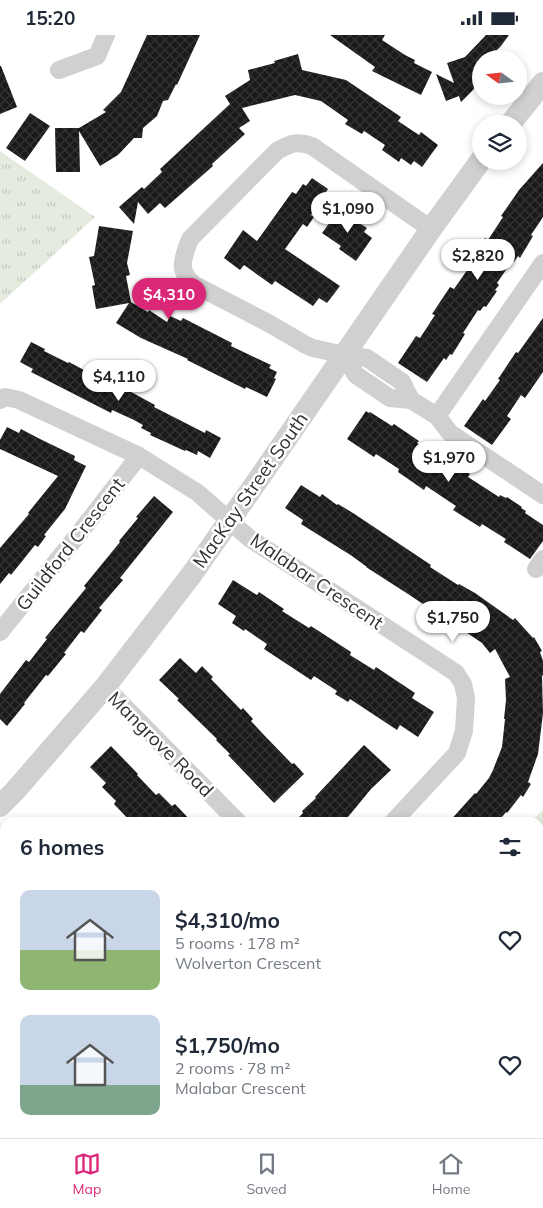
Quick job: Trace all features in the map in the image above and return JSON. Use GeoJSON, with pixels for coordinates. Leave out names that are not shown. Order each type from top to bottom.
{"type":"FeatureCollection","features":[{"type":"Feature","properties":{"kind":"street"},"geometry":{"type":"LineString","coordinates":[[59,71],[97,56],[106,35]]}},
{"type":"Feature","properties":{"kind":"street"},"geometry":{"type":"LineString","coordinates":[[517,115],[543,83]]}},
{"type":"Feature","properties":{"kind":"street"},"geometry":{"type":"LineString","coordinates":[[431,229],[312,146],[290,143],[277,151],[190,239],[184,254],[182,269],[187,279],[195,285],[306,345],[344,355],[367,358],[372,361],[402,382],[411,400],[437,416],[450,433],[543,495]]}},
{"type":"Feature","properties":{"kind":"street","name":"MacKay Street South"},"geometry":{"type":"LineString","coordinates":[[0,806],[105,687],[192,573],[474,170]]}},
{"type":"Feature","properties":{"kind":"street"},"geometry":{"type":"LineString","coordinates":[[437,416],[543,263]]}},
{"type":"Feature","properties":{"kind":"street","name":"Guildford Crescent"},"geometry":{"type":"LineString","coordinates":[[0,400],[5,397],[19,400],[139,456],[198,493],[230,521]]}},
{"type":"Feature","properties":{"kind":"street","name":"Guildford Crescent"},"geometry":{"type":"LineString","coordinates":[[0,632],[139,456]]}},
{"type":"Feature","properties":{"kind":"street","name":"Malabar Crescent"},"geometry":{"type":"LineString","coordinates":[[230,521],[249,537],[456,673],[463,684],[466,697],[464,731],[457,753],[398,817]]}},
{"type":"Feature","properties":{"kind":"street","name":"Mangrove Road"},"geometry":{"type":"LineString","coordinates":[[105,687],[234,817]]}},
{"type":"Feature","properties":{"kind":"green space"},"geometry":{"type":"Polygon","coordinates":[[[0,151],[95,217],[0,304],[0,151]]]}},
{"type":"Feature","properties":{"kind":"green space"},"geometry":{"type":"Polygon","coordinates":[[[543,810],[543,817],[535,817],[543,810]]]}},
{"type":"Feature","properties":{"kind":"building"},"geometry":{"type":"Polygon","coordinates":[[[147,35],[200,35],[168,100],[163,101],[157,116],[143,128],[142,138],[134,138],[118,155],[100,166],[79,131],[80,172],[56,172],[55,128],[79,128],[106,112],[103,110],[121,92],[147,35]]]}},
{"type":"Feature","properties":{"kind":"building"},"geometry":{"type":"Polygon","coordinates":[[[330,35],[385,35],[382,40],[415,60],[414,63],[432,72],[421,95],[372,71],[375,67],[330,35]]]}},
{"type":"Feature","properties":{"kind":"building"},"geometry":{"type":"Polygon","coordinates":[[[486,35],[509,35],[497,50],[472,50],[472,91],[461,102],[459,96],[446,101],[436,74],[454,83],[447,63],[465,57],[486,35]]]}},
{"type":"Feature","properties":{"kind":"building"},"geometry":{"type":"Polygon","coordinates":[[[298,54],[302,70],[346,80],[401,117],[398,121],[419,135],[421,132],[438,145],[422,167],[414,161],[411,165],[401,158],[399,162],[382,150],[385,145],[364,131],[362,134],[345,124],[348,120],[321,101],[295,95],[242,108],[250,121],[239,128],[245,134],[212,164],[213,166],[165,208],[160,203],[148,214],[138,202],[134,224],[119,207],[142,187],[144,189],[162,172],[160,169],[230,104],[225,96],[250,80],[248,70],[275,63],[274,61],[298,54]]]}},
{"type":"Feature","properties":{"kind":"building"},"geometry":{"type":"Polygon","coordinates":[[[0,66],[17,107],[0,114],[0,66]]]}},
{"type":"Feature","properties":{"kind":"building"},"geometry":{"type":"Polygon","coordinates":[[[30,113],[50,126],[25,161],[6,148],[30,113]]]}},
{"type":"Feature","properties":{"kind":"building"},"geometry":{"type":"Polygon","coordinates":[[[543,163],[543,217],[531,235],[533,236],[520,258],[518,256],[514,262],[512,261],[497,283],[499,285],[495,290],[497,291],[486,307],[484,306],[480,311],[478,310],[452,355],[450,354],[446,360],[444,358],[427,382],[398,363],[416,336],[420,338],[435,315],[432,314],[450,287],[454,289],[470,266],[467,265],[485,238],[488,240],[503,217],[501,216],[519,190],[543,163]]]}},
{"type":"Feature","properties":{"kind":"building"},"geometry":{"type":"Polygon","coordinates":[[[312,178],[328,189],[311,215],[314,217],[307,227],[303,224],[285,249],[340,286],[327,303],[319,298],[313,306],[275,281],[272,285],[244,265],[240,270],[224,258],[243,230],[257,241],[292,192],[296,194],[303,184],[306,186],[312,178]]]}},
{"type":"Feature","properties":{"kind":"building"},"geometry":{"type":"Polygon","coordinates":[[[341,207],[358,218],[356,221],[367,228],[364,232],[372,238],[356,261],[339,249],[341,246],[322,233],[341,207]]]}},
{"type":"Feature","properties":{"kind":"building"},"geometry":{"type":"Polygon","coordinates":[[[99,226],[133,231],[127,263],[130,275],[126,276],[131,302],[148,312],[149,310],[167,322],[170,316],[181,321],[183,318],[232,343],[231,346],[271,365],[269,368],[277,372],[274,378],[276,379],[267,397],[246,387],[245,389],[188,359],[141,338],[116,323],[129,303],[96,309],[92,286],[95,285],[89,257],[94,256],[99,226]]]}},
{"type":"Feature","properties":{"kind":"building"},"geometry":{"type":"Polygon","coordinates":[[[543,318],[543,372],[525,398],[521,395],[507,416],[511,419],[492,445],[464,426],[483,399],[485,401],[516,352],[518,353],[543,318]]]}},
{"type":"Feature","properties":{"kind":"building"},"geometry":{"type":"Polygon","coordinates":[[[31,342],[45,349],[44,351],[121,390],[122,387],[155,405],[154,407],[205,433],[206,430],[221,438],[210,458],[198,451],[197,455],[185,451],[150,435],[151,433],[141,428],[143,425],[132,419],[112,410],[111,413],[31,372],[33,369],[20,362],[31,342]]]}},
{"type":"Feature","properties":{"kind":"building"},"geometry":{"type":"Polygon","coordinates":[[[366,411],[392,426],[394,424],[442,460],[443,456],[470,474],[468,477],[499,497],[500,495],[507,497],[522,507],[526,511],[525,513],[543,525],[543,541],[530,559],[504,542],[506,539],[482,524],[480,527],[453,510],[456,506],[426,486],[424,490],[398,472],[399,469],[376,454],[374,457],[347,439],[366,411]]]}},
{"type":"Feature","properties":{"kind":"building"},"geometry":{"type":"Polygon","coordinates":[[[7,427],[19,433],[21,429],[75,456],[74,460],[86,466],[65,509],[44,535],[46,536],[38,547],[35,545],[11,575],[9,573],[0,584],[0,548],[58,476],[0,449],[0,440],[7,427]]]}},
{"type":"Feature","properties":{"kind":"building"},"geometry":{"type":"Polygon","coordinates":[[[301,485],[320,497],[322,494],[431,565],[430,567],[458,585],[475,593],[513,620],[515,618],[534,637],[542,651],[540,652],[543,661],[543,713],[538,754],[528,782],[531,784],[523,797],[521,795],[502,817],[453,817],[489,778],[502,747],[506,700],[505,679],[510,677],[495,649],[490,653],[482,643],[454,624],[457,621],[431,604],[429,608],[366,567],[301,524],[303,520],[285,508],[301,485]]]}},
{"type":"Feature","properties":{"kind":"building"},"geometry":{"type":"Polygon","coordinates":[[[154,496],[173,512],[120,578],[123,580],[99,608],[102,610],[84,633],[81,631],[64,653],[66,654],[48,676],[46,675],[7,726],[0,719],[0,694],[26,660],[29,662],[47,639],[45,638],[86,588],[84,586],[154,496]]]}},
{"type":"Feature","properties":{"kind":"building"},"geometry":{"type":"Polygon","coordinates":[[[233,580],[257,595],[259,592],[284,609],[282,611],[309,628],[311,626],[351,652],[350,655],[374,670],[376,667],[415,693],[412,698],[434,712],[418,737],[400,725],[397,730],[350,699],[348,702],[335,694],[337,691],[314,676],[311,680],[264,649],[267,644],[245,629],[244,631],[232,623],[236,616],[218,604],[233,580]]]}},
{"type":"Feature","properties":{"kind":"building"},"geometry":{"type":"Polygon","coordinates":[[[180,658],[196,673],[202,666],[213,677],[211,679],[241,710],[243,708],[253,719],[251,721],[263,734],[304,774],[274,803],[228,755],[230,754],[217,739],[159,680],[180,658]]]}},
{"type":"Feature","properties":{"kind":"building"},"geometry":{"type":"Polygon","coordinates":[[[364,745],[391,770],[371,789],[348,817],[299,817],[315,797],[364,745]]]}},
{"type":"Feature","properties":{"kind":"building"},"geometry":{"type":"Polygon","coordinates":[[[111,746],[156,795],[159,793],[172,806],[175,804],[187,817],[126,817],[114,804],[116,801],[102,787],[106,783],[90,767],[111,746]]]}}]}
